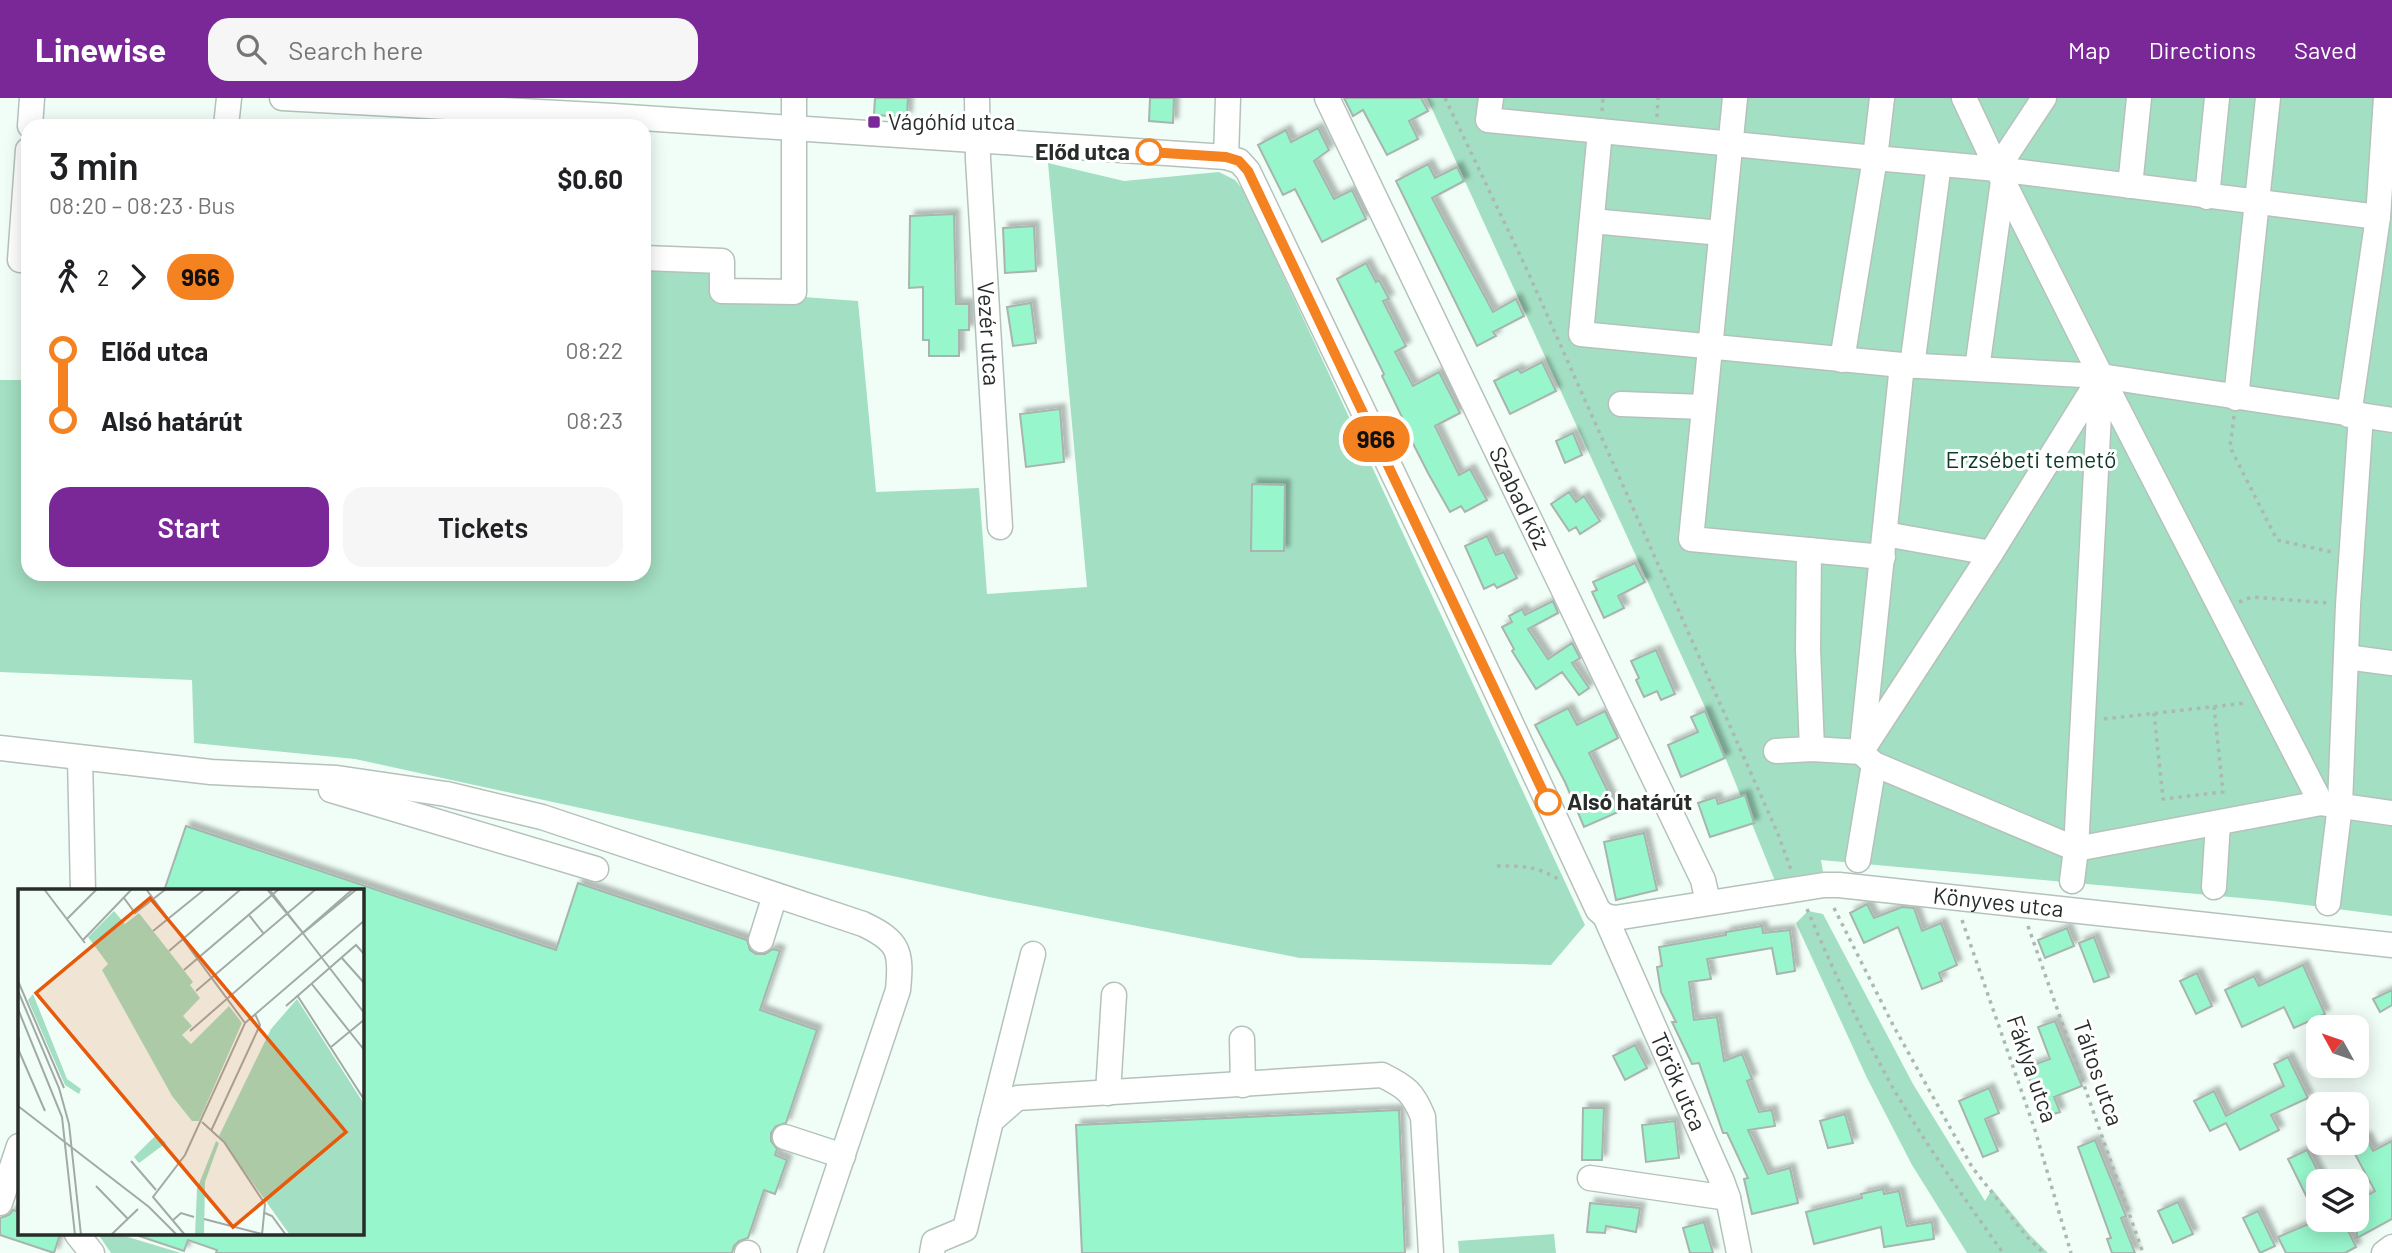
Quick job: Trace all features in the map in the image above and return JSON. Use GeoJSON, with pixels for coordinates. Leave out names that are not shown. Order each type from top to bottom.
{"type":"FeatureCollection","features":[{"type":"Feature","properties":{"kind":"street"},"geometry":{"type":"LineString","coordinates":[[30,119],[32,98]]}},
{"type":"Feature","properties":{"kind":"street"},"geometry":{"type":"LineString","coordinates":[[227,119],[229,98]]}},
{"type":"Feature","properties":{"kind":"street"},"geometry":{"type":"LineString","coordinates":[[282,98],[421,110],[613,113],[793,129],[1226,157],[1239,161],[1248,171],[1448,588],[1598,910],[1605,916]]}},
{"type":"Feature","properties":{"kind":"street"},"geometry":{"type":"LineString","coordinates":[[651,258],[722,261],[722,291],[794,292],[794,98]]}},
{"type":"Feature","properties":{"kind":"street"},"geometry":{"type":"LineString","coordinates":[[977,98],[977,141]]}},
{"type":"Feature","properties":{"kind":"street"},"geometry":{"type":"LineString","coordinates":[[1226,157],[1228,98]]}},
{"type":"Feature","properties":{"kind":"street","name":"Szabad köz"},"geometry":{"type":"LineString","coordinates":[[1327,98],[1703,880],[1708,902]]}},
{"type":"Feature","properties":{"kind":"street"},"geometry":{"type":"LineString","coordinates":[[1491,98],[1488,120],[1940,164],[2000,175],[2130,186],[2378,217]]}},
{"type":"Feature","properties":{"kind":"street"},"geometry":{"type":"LineString","coordinates":[[1735,98],[1691,539],[1809,550],[1884,545],[1991,553]]}},
{"type":"Feature","properties":{"kind":"street"},"geometry":{"type":"LineString","coordinates":[[1842,360],[1875,158],[1882,98]]}},
{"type":"Feature","properties":{"kind":"street"},"geometry":{"type":"LineString","coordinates":[[1964,98],[2101,376],[2267,700],[2330,804]]}},
{"type":"Feature","properties":{"kind":"street"},"geometry":{"type":"LineString","coordinates":[[1977,369],[2000,175],[2044,98]]}},
{"type":"Feature","properties":{"kind":"street"},"geometry":{"type":"LineString","coordinates":[[2130,186],[2139,98]]}},
{"type":"Feature","properties":{"kind":"street"},"geometry":{"type":"LineString","coordinates":[[2207,197],[2217,98]]}},
{"type":"Feature","properties":{"kind":"street"},"geometry":{"type":"LineString","coordinates":[[2236,398],[2268,98]]}},
{"type":"Feature","properties":{"kind":"street"},"geometry":{"type":"LineString","coordinates":[[2328,903],[2330,804],[2346,657],[2355,415],[2378,217],[2386,98]]}},
{"type":"Feature","properties":{"kind":"street"},"geometry":{"type":"LineString","coordinates":[[1600,131],[1581,334],[1842,360],[2101,376],[2392,419]]}},
{"type":"Feature","properties":{"kind":"street","name":"Vezér utca"},"geometry":{"type":"LineString","coordinates":[[977,141],[1000,527]]}},
{"type":"Feature","properties":{"kind":"street"},"geometry":{"type":"LineString","coordinates":[[1858,860],[1884,545],[1907,365],[1940,164]]}},
{"type":"Feature","properties":{"kind":"street"},"geometry":{"type":"LineString","coordinates":[[16,260],[21,214]]}},
{"type":"Feature","properties":{"kind":"street"},"geometry":{"type":"LineString","coordinates":[[1592,221],[1721,233]]}},
{"type":"Feature","properties":{"kind":"street"},"geometry":{"type":"LineString","coordinates":[[1868,758],[2101,376]]}},
{"type":"Feature","properties":{"kind":"street"},"geometry":{"type":"LineString","coordinates":[[2072,881],[2084,722],[2101,376]]}},
{"type":"Feature","properties":{"kind":"street"},"geometry":{"type":"LineString","coordinates":[[1621,404],[1704,407]]}},
{"type":"Feature","properties":{"kind":"street"},"geometry":{"type":"LineString","coordinates":[[1809,550],[1808,649],[1812,749]]}},
{"type":"Feature","properties":{"kind":"street"},"geometry":{"type":"LineString","coordinates":[[2346,657],[2392,663]]}},
{"type":"Feature","properties":{"kind":"street"},"geometry":{"type":"LineString","coordinates":[[0,748],[211,772],[337,778],[446,794],[542,817],[863,924],[884,934],[897,947],[901,965],[898,990],[810,1253]]}},
{"type":"Feature","properties":{"kind":"street"},"geometry":{"type":"LineString","coordinates":[[1776,751],[1812,749],[1868,758],[2076,849],[2330,804],[2392,813]]}},
{"type":"Feature","properties":{"kind":"street"},"geometry":{"type":"LineString","coordinates":[[80,758],[83,889]]}},
{"type":"Feature","properties":{"kind":"street"},"geometry":{"type":"LineString","coordinates":[[274,774],[596,869]]}},
{"type":"Feature","properties":{"kind":"street"},"geometry":{"type":"LineString","coordinates":[[2214,887],[2218,823]]}},
{"type":"Feature","properties":{"kind":"street","name":"Könyves utca"},"geometry":{"type":"LineString","coordinates":[[1605,916],[1615,918],[1708,902],[1839,885],[2392,945]]}},
{"type":"Feature","properties":{"kind":"street"},"geometry":{"type":"LineString","coordinates":[[761,940],[775,895]]}},
{"type":"Feature","properties":{"kind":"street","name":"Török utca"},"geometry":{"type":"LineString","coordinates":[[1605,916],[1728,1198],[1739,1253]]}},
{"type":"Feature","properties":{"kind":"street"},"geometry":{"type":"LineString","coordinates":[[932,1253],[934,1242],[965,1229],[1033,954]]}},
{"type":"Feature","properties":{"kind":"street"},"geometry":{"type":"LineString","coordinates":[[1108,1093],[1114,995]]}},
{"type":"Feature","properties":{"kind":"street"},"geometry":{"type":"LineString","coordinates":[[1242,1039],[1243,1085]]}},
{"type":"Feature","properties":{"kind":"street"},"geometry":{"type":"LineString","coordinates":[[991,1121],[1017,1098],[1382,1075],[1405,1086],[1416,1100],[1423,1117],[1431,1253]]}},
{"type":"Feature","properties":{"kind":"street"},"geometry":{"type":"LineString","coordinates":[[785,1138],[843,1156]]}},
{"type":"Feature","properties":{"kind":"street"},"geometry":{"type":"LineString","coordinates":[[8,1194],[18,1150]]}},
{"type":"Feature","properties":{"kind":"street"},"geometry":{"type":"LineString","coordinates":[[1590,1178],[1728,1198]]}},
{"type":"Feature","properties":{"kind":"street"},"geometry":{"type":"LineString","coordinates":[[78,1236],[92,1253]]}},
{"type":"Feature","properties":{"kind":"street"},"geometry":{"type":"LineString","coordinates":[[2384,1253],[2392,1247]]}},
{"type":"Feature","properties":{"kind":"path"},"geometry":{"type":"LineString","coordinates":[[1446,98],[1528,272],[1778,834],[1798,889],[1840,986],[1894,1089],[2003,1253]]}},
{"type":"Feature","properties":{"kind":"path"},"geometry":{"type":"LineString","coordinates":[[2236,398],[2230,447],[2277,540],[2351,556]]}},
{"type":"Feature","properties":{"kind":"path"},"geometry":{"type":"LineString","coordinates":[[2221,608],[2252,597],[2348,605]]}},
{"type":"Feature","properties":{"kind":"path"},"geometry":{"type":"LineString","coordinates":[[2084,722],[2267,700]]}},
{"type":"Feature","properties":{"kind":"path"},"geometry":{"type":"LineString","coordinates":[[2154,713],[2163,799],[2223,792],[2214,707]]}},
{"type":"Feature","properties":{"kind":"path"},"geometry":{"type":"LineString","coordinates":[[1497,866],[1525,865],[1566,884]]}},
{"type":"Feature","properties":{"kind":"path","name":"Fáklya utca"},"geometry":{"type":"LineString","coordinates":[[1954,898],[2035,1130],[2071,1253]]}},
{"type":"Feature","properties":{"kind":"path","name":"Táltos utca"},"geometry":{"type":"LineString","coordinates":[[2021,904],[2143,1253]]}},
{"type":"Feature","properties":{"kind":"path"},"geometry":{"type":"LineString","coordinates":[[1834,908],[1893,1025],[1972,1167],[2027,1237],[2044,1253]]}},
{"type":"Feature","properties":{"kind":"green space","name":"Erzsébeti temető"},"geometry":{"type":"Polygon","coordinates":[[[1427,98],[2392,98],[2392,916],[2274,901],[1821,860],[1823,872],[1775,881],[1704,705],[1427,98]]]}},
{"type":"Feature","properties":{"kind":"green space"},"geometry":{"type":"Polygon","coordinates":[[[1048,163],[1124,181],[1219,172],[1235,180],[1244,191],[1585,925],[1551,965],[1300,958],[989,897],[355,759],[194,743],[192,680],[0,672],[0,380],[21,380],[21,581],[651,581],[651,258],[722,261],[722,291],[858,301],[876,492],[979,488],[987,594],[1087,587],[1048,163]]]}},
{"type":"Feature","properties":{"kind":"green space"},"geometry":{"type":"Polygon","coordinates":[[[1808,911],[1823,914],[1913,1084],[1985,1201],[1992,1189],[2048,1253],[1967,1253],[1912,1165],[1867,1078],[1796,923],[1808,911]]]}},
{"type":"Feature","properties":{"kind":"green space"},"geometry":{"type":"Polygon","coordinates":[[[1554,1234],[1556,1253],[1459,1253],[1458,1241],[1554,1234]]]}},
{"type":"Feature","properties":{"kind":"green space"},"geometry":{"type":"Polygon","coordinates":[[[99,1236],[125,1236],[181,1253],[111,1253],[99,1236]]]}},
{"type":"Feature","properties":{"kind":"building"},"geometry":{"type":"Polygon","coordinates":[[[875,98],[908,98],[907,117],[874,115],[875,98]]]}},
{"type":"Feature","properties":{"kind":"building"},"geometry":{"type":"Polygon","coordinates":[[[1150,98],[1174,98],[1173,123],[1149,121],[1150,98]]]}},
{"type":"Feature","properties":{"kind":"building"},"geometry":{"type":"Polygon","coordinates":[[[1344,98],[1421,98],[1428,111],[1409,121],[1418,139],[1387,155],[1363,110],[1353,116],[1344,98]]]}},
{"type":"Feature","properties":{"kind":"building"},"geometry":{"type":"Polygon","coordinates":[[[1318,128],[1329,150],[1314,161],[1334,199],[1352,190],[1366,219],[1322,242],[1295,189],[1283,195],[1258,145],[1286,130],[1291,142],[1318,128]]]}},
{"type":"Feature","properties":{"kind":"building"},"geometry":{"type":"Polygon","coordinates":[[[1428,164],[1435,178],[1457,167],[1464,181],[1432,198],[1493,312],[1516,299],[1524,316],[1493,332],[1496,336],[1477,346],[1396,181],[1428,164]]]}},
{"type":"Feature","properties":{"kind":"building"},"geometry":{"type":"Polygon","coordinates":[[[954,214],[956,304],[969,304],[969,330],[959,330],[959,356],[929,356],[929,340],[923,340],[923,287],[909,288],[910,216],[954,214]]]}},
{"type":"Feature","properties":{"kind":"building"},"geometry":{"type":"Polygon","coordinates":[[[1034,226],[1036,271],[1005,273],[1003,228],[1034,226]]]}},
{"type":"Feature","properties":{"kind":"building"},"geometry":{"type":"Polygon","coordinates":[[[1366,263],[1389,299],[1383,301],[1406,346],[1395,352],[1413,386],[1439,372],[1460,413],[1435,426],[1459,475],[1470,469],[1487,500],[1465,512],[1461,506],[1450,512],[1428,473],[1400,418],[1402,417],[1382,376],[1384,374],[1337,279],[1366,263]]]}},
{"type":"Feature","properties":{"kind":"building"},"geometry":{"type":"Polygon","coordinates":[[[1031,303],[1036,343],[1013,346],[1007,307],[1031,303]]]}},
{"type":"Feature","properties":{"kind":"building"},"geometry":{"type":"Polygon","coordinates":[[[1542,362],[1556,391],[1510,414],[1494,381],[1518,369],[1521,373],[1542,362]]]}},
{"type":"Feature","properties":{"kind":"building"},"geometry":{"type":"Polygon","coordinates":[[[1060,409],[1064,462],[1026,467],[1020,414],[1060,409]]]}},
{"type":"Feature","properties":{"kind":"building"},"geometry":{"type":"Polygon","coordinates":[[[1573,433],[1582,455],[1565,463],[1556,441],[1573,433]]]}},
{"type":"Feature","properties":{"kind":"building"},"geometry":{"type":"Polygon","coordinates":[[[1252,484],[1285,485],[1284,551],[1251,551],[1252,484]]]}},
{"type":"Feature","properties":{"kind":"building"},"geometry":{"type":"Polygon","coordinates":[[[1569,492],[1576,502],[1584,496],[1600,521],[1580,534],[1576,527],[1569,531],[1551,504],[1569,492]]]}},
{"type":"Feature","properties":{"kind":"building"},"geometry":{"type":"Polygon","coordinates":[[[1487,536],[1496,555],[1504,552],[1517,578],[1497,588],[1494,584],[1484,589],[1465,546],[1487,536]]]}},
{"type":"Feature","properties":{"kind":"building"},"geometry":{"type":"Polygon","coordinates":[[[1635,563],[1645,582],[1618,596],[1624,608],[1604,618],[1592,592],[1597,590],[1593,582],[1635,563]]]}},
{"type":"Feature","properties":{"kind":"building"},"geometry":{"type":"Polygon","coordinates":[[[1553,601],[1558,613],[1528,629],[1548,659],[1572,643],[1580,658],[1572,663],[1589,688],[1579,695],[1562,672],[1536,689],[1512,651],[1514,649],[1502,627],[1512,622],[1509,616],[1522,609],[1525,615],[1553,601]]]}},
{"type":"Feature","properties":{"kind":"building"},"geometry":{"type":"Polygon","coordinates":[[[1656,650],[1675,694],[1661,700],[1657,691],[1644,697],[1631,661],[1656,650]]]}},
{"type":"Feature","properties":{"kind":"building"},"geometry":{"type":"Polygon","coordinates":[[[1568,708],[1577,725],[1605,711],[1618,738],[1589,753],[1618,812],[1584,827],[1565,782],[1535,725],[1568,708]]]}},
{"type":"Feature","properties":{"kind":"building"},"geometry":{"type":"Polygon","coordinates":[[[1705,711],[1725,758],[1681,777],[1668,745],[1698,732],[1691,717],[1705,711]]]}},
{"type":"Feature","properties":{"kind":"building"},"geometry":{"type":"Polygon","coordinates":[[[1745,795],[1754,823],[1710,837],[1698,803],[1716,797],[1718,804],[1745,795]]]}},
{"type":"Feature","properties":{"kind":"building"},"geometry":{"type":"Polygon","coordinates":[[[186,826],[556,950],[578,883],[747,940],[750,950],[756,954],[765,954],[773,949],[780,951],[760,1010],[817,1030],[786,1123],[776,1126],[771,1133],[771,1141],[777,1149],[775,1155],[787,1160],[775,1194],[764,1190],[748,1238],[739,1241],[732,1253],[216,1253],[217,1250],[188,1240],[184,1251],[139,1236],[364,1236],[364,889],[165,889],[186,826]]]}},
{"type":"Feature","properties":{"kind":"building"},"geometry":{"type":"Polygon","coordinates":[[[1644,833],[1657,890],[1616,900],[1604,842],[1644,833]]]}},
{"type":"Feature","properties":{"kind":"building"},"geometry":{"type":"Polygon","coordinates":[[[1867,904],[1874,918],[1902,907],[1914,908],[1922,931],[1941,923],[1957,965],[1939,973],[1942,981],[1922,989],[1898,927],[1864,943],[1850,913],[1867,904]]]}},
{"type":"Feature","properties":{"kind":"building"},"geometry":{"type":"Polygon","coordinates":[[[1762,926],[1763,933],[1790,930],[1795,971],[1777,974],[1772,948],[1707,959],[1711,979],[1689,982],[1694,1020],[1717,1017],[1724,1061],[1742,1054],[1752,1079],[1747,1081],[1759,1112],[1772,1110],[1775,1126],[1748,1130],[1768,1174],[1790,1168],[1798,1203],[1752,1214],[1744,1179],[1748,1178],[1727,1133],[1723,1133],[1699,1063],[1692,1064],[1672,1022],[1676,1022],[1661,992],[1657,967],[1662,966],[1659,947],[1762,926]]]}},
{"type":"Feature","properties":{"kind":"building"},"geometry":{"type":"Polygon","coordinates":[[[2067,928],[2074,946],[2045,958],[2038,940],[2067,928]]]}},
{"type":"Feature","properties":{"kind":"building"},"geometry":{"type":"Polygon","coordinates":[[[2094,937],[2109,977],[2094,982],[2079,943],[2094,937]]]}},
{"type":"Feature","properties":{"kind":"building"},"geometry":{"type":"Polygon","coordinates":[[[2303,965],[2325,1014],[2306,1015],[2306,1023],[2294,1028],[2284,1007],[2242,1027],[2225,990],[2254,976],[2259,986],[2303,965]]]}},
{"type":"Feature","properties":{"kind":"building"},"geometry":{"type":"Polygon","coordinates":[[[2197,973],[2212,1006],[2196,1014],[2180,981],[2197,973]]]}},
{"type":"Feature","properties":{"kind":"building"},"geometry":{"type":"Polygon","coordinates":[[[2392,990],[2392,1005],[2380,1012],[2373,999],[2392,990]]]}},
{"type":"Feature","properties":{"kind":"building"},"geometry":{"type":"Polygon","coordinates":[[[2055,1021],[2082,1086],[2054,1097],[2060,1112],[2044,1117],[2025,1068],[2050,1059],[2038,1027],[2055,1021]]]}},
{"type":"Feature","properties":{"kind":"building"},"geometry":{"type":"Polygon","coordinates":[[[1635,1045],[1647,1068],[1625,1080],[1613,1056],[1635,1045]]]}},
{"type":"Feature","properties":{"kind":"building"},"geometry":{"type":"Polygon","coordinates":[[[2288,1057],[2306,1094],[2306,1099],[2271,1115],[2279,1130],[2240,1150],[2226,1123],[2210,1131],[2194,1101],[2214,1091],[2226,1116],[2284,1086],[2274,1064],[2288,1057]]]}},
{"type":"Feature","properties":{"kind":"building"},"geometry":{"type":"Polygon","coordinates":[[[1989,1088],[1999,1113],[1985,1119],[1998,1151],[1983,1157],[1959,1101],[1989,1088]]]}},
{"type":"Feature","properties":{"kind":"building"},"geometry":{"type":"Polygon","coordinates":[[[1583,1108],[1604,1108],[1602,1160],[1582,1160],[1583,1108]]]}},
{"type":"Feature","properties":{"kind":"building"},"geometry":{"type":"Polygon","coordinates":[[[1399,1110],[1405,1253],[1082,1253],[1076,1125],[1399,1110]]]}},
{"type":"Feature","properties":{"kind":"building"},"geometry":{"type":"Polygon","coordinates":[[[1845,1114],[1853,1143],[1828,1148],[1820,1121],[1845,1114]]]}},
{"type":"Feature","properties":{"kind":"building"},"geometry":{"type":"Polygon","coordinates":[[[1675,1121],[1679,1158],[1646,1162],[1642,1125],[1675,1121]]]}},
{"type":"Feature","properties":{"kind":"building"},"geometry":{"type":"Polygon","coordinates":[[[2095,1140],[2126,1216],[2121,1218],[2135,1253],[2112,1253],[2107,1239],[2111,1238],[2078,1147],[2095,1140]]]}},
{"type":"Feature","properties":{"kind":"building"},"geometry":{"type":"Polygon","coordinates":[[[2392,1141],[2392,1219],[2369,1231],[2369,1194],[2375,1191],[2369,1180],[2369,1169],[2363,1169],[2355,1155],[2369,1155],[2369,1143],[2373,1151],[2392,1141]]]}},
{"type":"Feature","properties":{"kind":"building"},"geometry":{"type":"Polygon","coordinates":[[[2306,1150],[2306,1155],[2310,1155],[2317,1169],[2306,1169],[2306,1196],[2288,1159],[2306,1150]]]}},
{"type":"Feature","properties":{"kind":"building"},"geometry":{"type":"Polygon","coordinates":[[[1883,1189],[1884,1194],[1899,1191],[1907,1226],[1932,1222],[1934,1239],[1884,1247],[1881,1227],[1814,1244],[1806,1212],[1862,1198],[1861,1194],[1883,1189]]]}},
{"type":"Feature","properties":{"kind":"building"},"geometry":{"type":"Polygon","coordinates":[[[2178,1202],[2193,1234],[2173,1243],[2158,1211],[2178,1202]]]}},
{"type":"Feature","properties":{"kind":"building"},"geometry":{"type":"Polygon","coordinates":[[[1590,1203],[1640,1208],[1636,1232],[1606,1226],[1605,1233],[1587,1232],[1590,1203]]]}},
{"type":"Feature","properties":{"kind":"building"},"geometry":{"type":"Polygon","coordinates":[[[13,1210],[18,1212],[18,1236],[59,1236],[54,1253],[0,1235],[0,1218],[9,1215],[13,1210]]]}},
{"type":"Feature","properties":{"kind":"building"},"geometry":{"type":"Polygon","coordinates":[[[2258,1211],[2275,1246],[2260,1253],[2243,1218],[2258,1211]]]}},
{"type":"Feature","properties":{"kind":"building"},"geometry":{"type":"Polygon","coordinates":[[[1704,1222],[1713,1253],[1690,1253],[1683,1228],[1704,1222]]]}},
{"type":"Feature","properties":{"kind":"building"},"geometry":{"type":"Polygon","coordinates":[[[2306,1225],[2306,1232],[2349,1232],[2356,1247],[2345,1253],[2286,1253],[2278,1237],[2306,1225]]]}},
{"type":"Feature","properties":{"kind":"building"},"geometry":{"type":"Polygon","coordinates":[[[2357,1232],[2368,1232],[2357,1238],[2357,1232]]]}},
{"type":"Feature","properties":{"kind":"bus line","name":"966"},"geometry":{"type":"LineString","coordinates":[[1149,152],[1226,157],[1239,161],[1248,171],[1548,802]]}},
{"type":"Feature","properties":{"kind":"place","name":"Vágóhíd utca"},"geometry":{"type":"Point","coordinates":[874,122]}},
{"type":"Feature","properties":{"kind":"place","name":"Előd utca"},"geometry":{"type":"Point","coordinates":[1149,152]}},
{"type":"Feature","properties":{"kind":"place","name":"Alsó határút"},"geometry":{"type":"Point","coordinates":[1548,802]}}]}
